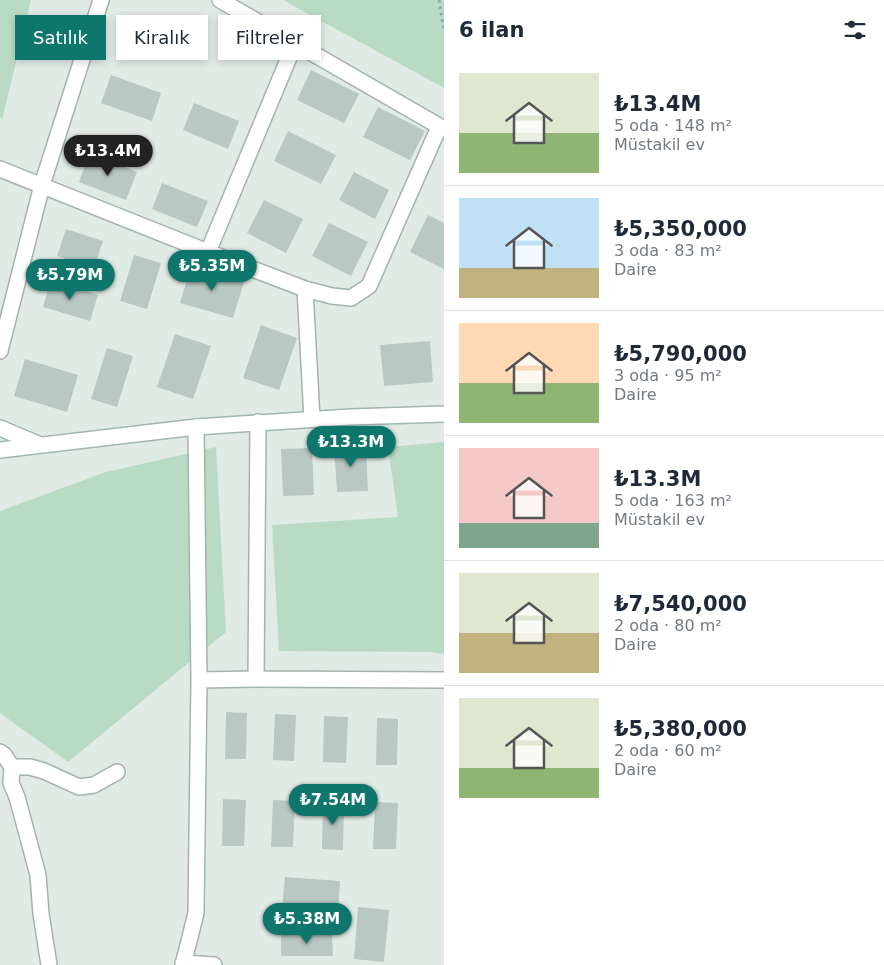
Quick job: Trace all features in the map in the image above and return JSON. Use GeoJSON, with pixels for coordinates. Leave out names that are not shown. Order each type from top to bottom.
{"type":"FeatureCollection","features":[{"type":"Feature","properties":{"kind":"street"},"geometry":{"type":"LineString","coordinates":[[0,351],[42,185],[101,0]]}},
{"type":"Feature","properties":{"kind":"street"},"geometry":{"type":"LineString","coordinates":[[220,0],[246,15]]}},
{"type":"Feature","properties":{"kind":"street"},"geometry":{"type":"LineString","coordinates":[[0,169],[305,289],[332,296],[351,298],[369,286],[442,128],[321,58]]}},
{"type":"Feature","properties":{"kind":"street"},"geometry":{"type":"LineString","coordinates":[[208,252],[288,60]]}},
{"type":"Feature","properties":{"kind":"street"},"geometry":{"type":"LineString","coordinates":[[305,289],[312,419]]}},
{"type":"Feature","properties":{"kind":"street"},"geometry":{"type":"LineString","coordinates":[[0,450],[196,426],[350,417],[444,414]]}},
{"type":"Feature","properties":{"kind":"street"},"geometry":{"type":"LineString","coordinates":[[256,679],[258,422]]}},
{"type":"Feature","properties":{"kind":"street"},"geometry":{"type":"LineString","coordinates":[[196,426],[199,680],[196,913],[183,964],[214,965]]}},
{"type":"Feature","properties":{"kind":"street"},"geometry":{"type":"LineString","coordinates":[[0,428],[39,445]]}},
{"type":"Feature","properties":{"kind":"street"},"geometry":{"type":"LineString","coordinates":[[199,680],[444,680]]}},
{"type":"Feature","properties":{"kind":"street"},"geometry":{"type":"LineString","coordinates":[[0,752],[12,767],[11,783],[17,797],[38,875],[41,914],[49,965]]}},
{"type":"Feature","properties":{"kind":"street"},"geometry":{"type":"LineString","coordinates":[[12,767],[30,767],[44,771],[79,787],[94,785],[117,772]]}},
{"type":"Feature","properties":{"kind":"path"},"geometry":{"type":"LineString","coordinates":[[438,0],[444,30]]}},
{"type":"Feature","properties":{"kind":"green space"},"geometry":{"type":"Polygon","coordinates":[[[0,0],[31,0],[27,15],[15,15],[16,60],[2,120],[0,117],[0,0]]]}},
{"type":"Feature","properties":{"kind":"green space"},"geometry":{"type":"Polygon","coordinates":[[[283,0],[444,0],[444,88],[321,21],[321,15],[310,15],[283,0]]]}},
{"type":"Feature","properties":{"kind":"green space"},"geometry":{"type":"Polygon","coordinates":[[[444,442],[444,654],[431,652],[279,651],[272,525],[398,517],[388,447],[444,442]]]}},
{"type":"Feature","properties":{"kind":"green space"},"geometry":{"type":"Polygon","coordinates":[[[216,447],[226,632],[68,762],[0,713],[0,511],[106,472],[216,447]]]}},
{"type":"Feature","properties":{"kind":"building"},"geometry":{"type":"Polygon","coordinates":[[[311,70],[359,94],[344,123],[297,100],[311,70]]]}},
{"type":"Feature","properties":{"kind":"building"},"geometry":{"type":"Polygon","coordinates":[[[111,75],[161,93],[152,121],[101,103],[111,75]]]}},
{"type":"Feature","properties":{"kind":"building"},"geometry":{"type":"Polygon","coordinates":[[[194,103],[239,121],[228,149],[183,130],[194,103]]]}},
{"type":"Feature","properties":{"kind":"building"},"geometry":{"type":"Polygon","coordinates":[[[378,107],[425,131],[410,160],[363,137],[378,107]]]}},
{"type":"Feature","properties":{"kind":"building"},"geometry":{"type":"Polygon","coordinates":[[[288,131],[336,155],[321,184],[274,161],[288,131]]]}},
{"type":"Feature","properties":{"kind":"building"},"geometry":{"type":"Polygon","coordinates":[[[90,153],[137,172],[126,200],[79,182],[90,153]]]}},
{"type":"Feature","properties":{"kind":"building"},"geometry":{"type":"Polygon","coordinates":[[[354,172],[389,190],[375,219],[339,200],[354,172]]]}},
{"type":"Feature","properties":{"kind":"building"},"geometry":{"type":"Polygon","coordinates":[[[162,183],[208,201],[197,227],[152,209],[162,183]]]}},
{"type":"Feature","properties":{"kind":"building"},"geometry":{"type":"Polygon","coordinates":[[[264,200],[303,219],[286,253],[247,233],[264,200]]]}},
{"type":"Feature","properties":{"kind":"building"},"geometry":{"type":"Polygon","coordinates":[[[428,215],[444,223],[444,269],[410,252],[428,215]]]}},
{"type":"Feature","properties":{"kind":"building"},"geometry":{"type":"Polygon","coordinates":[[[329,223],[368,242],[351,276],[312,256],[329,223]]]}},
{"type":"Feature","properties":{"kind":"building"},"geometry":{"type":"Polygon","coordinates":[[[66,229],[103,241],[94,268],[57,256],[66,229]]]}},
{"type":"Feature","properties":{"kind":"building"},"geometry":{"type":"Polygon","coordinates":[[[134,255],[161,263],[147,309],[120,301],[134,255]]]}},
{"type":"Feature","properties":{"kind":"building"},"geometry":{"type":"Polygon","coordinates":[[[191,266],[244,282],[233,318],[180,303],[191,266]]]}},
{"type":"Feature","properties":{"kind":"building"},"geometry":{"type":"Polygon","coordinates":[[[51,280],[98,295],[90,321],[43,307],[51,280]]]}},
{"type":"Feature","properties":{"kind":"building"},"geometry":{"type":"Polygon","coordinates":[[[261,325],[297,338],[279,390],[243,378],[261,325]]]}},
{"type":"Feature","properties":{"kind":"building"},"geometry":{"type":"Polygon","coordinates":[[[175,334],[211,346],[193,399],[157,387],[175,334]]]}},
{"type":"Feature","properties":{"kind":"building"},"geometry":{"type":"Polygon","coordinates":[[[430,341],[433,382],[384,386],[380,345],[430,341]]]}},
{"type":"Feature","properties":{"kind":"building"},"geometry":{"type":"Polygon","coordinates":[[[107,348],[133,356],[117,407],[91,399],[107,348]]]}},
{"type":"Feature","properties":{"kind":"building"},"geometry":{"type":"Polygon","coordinates":[[[25,359],[78,375],[67,412],[14,396],[25,359]]]}},
{"type":"Feature","properties":{"kind":"building"},"geometry":{"type":"Polygon","coordinates":[[[334,445],[366,445],[368,491],[337,492],[334,445]]]}},
{"type":"Feature","properties":{"kind":"building"},"geometry":{"type":"Polygon","coordinates":[[[312,448],[314,495],[283,496],[281,449],[312,448]]]}},
{"type":"Feature","properties":{"kind":"building"},"geometry":{"type":"Polygon","coordinates":[[[226,712],[247,713],[246,759],[225,759],[226,712]]]}},
{"type":"Feature","properties":{"kind":"building"},"geometry":{"type":"Polygon","coordinates":[[[275,714],[296,715],[294,761],[273,760],[275,714]]]}},
{"type":"Feature","properties":{"kind":"building"},"geometry":{"type":"Polygon","coordinates":[[[324,716],[348,717],[346,763],[323,762],[324,716]]]}},
{"type":"Feature","properties":{"kind":"building"},"geometry":{"type":"Polygon","coordinates":[[[377,718],[398,719],[397,765],[376,765],[377,718]]]}},
{"type":"Feature","properties":{"kind":"building"},"geometry":{"type":"Polygon","coordinates":[[[223,799],[246,800],[244,846],[222,846],[223,799]]]}},
{"type":"Feature","properties":{"kind":"building"},"geometry":{"type":"Polygon","coordinates":[[[273,800],[295,801],[293,847],[271,847],[273,800]]]}},
{"type":"Feature","properties":{"kind":"building"},"geometry":{"type":"Polygon","coordinates":[[[323,802],[344,803],[343,850],[322,849],[323,802]]]}},
{"type":"Feature","properties":{"kind":"building"},"geometry":{"type":"Polygon","coordinates":[[[375,802],[398,803],[396,849],[373,849],[375,802]]]}},
{"type":"Feature","properties":{"kind":"building"},"geometry":{"type":"Polygon","coordinates":[[[285,877],[340,881],[338,913],[282,908],[285,877]]]}},
{"type":"Feature","properties":{"kind":"building"},"geometry":{"type":"Polygon","coordinates":[[[358,907],[389,910],[384,962],[354,959],[358,907]]]}},
{"type":"Feature","properties":{"kind":"building"},"geometry":{"type":"Polygon","coordinates":[[[332,934],[333,956],[281,956],[281,935],[332,934]]]}}]}
